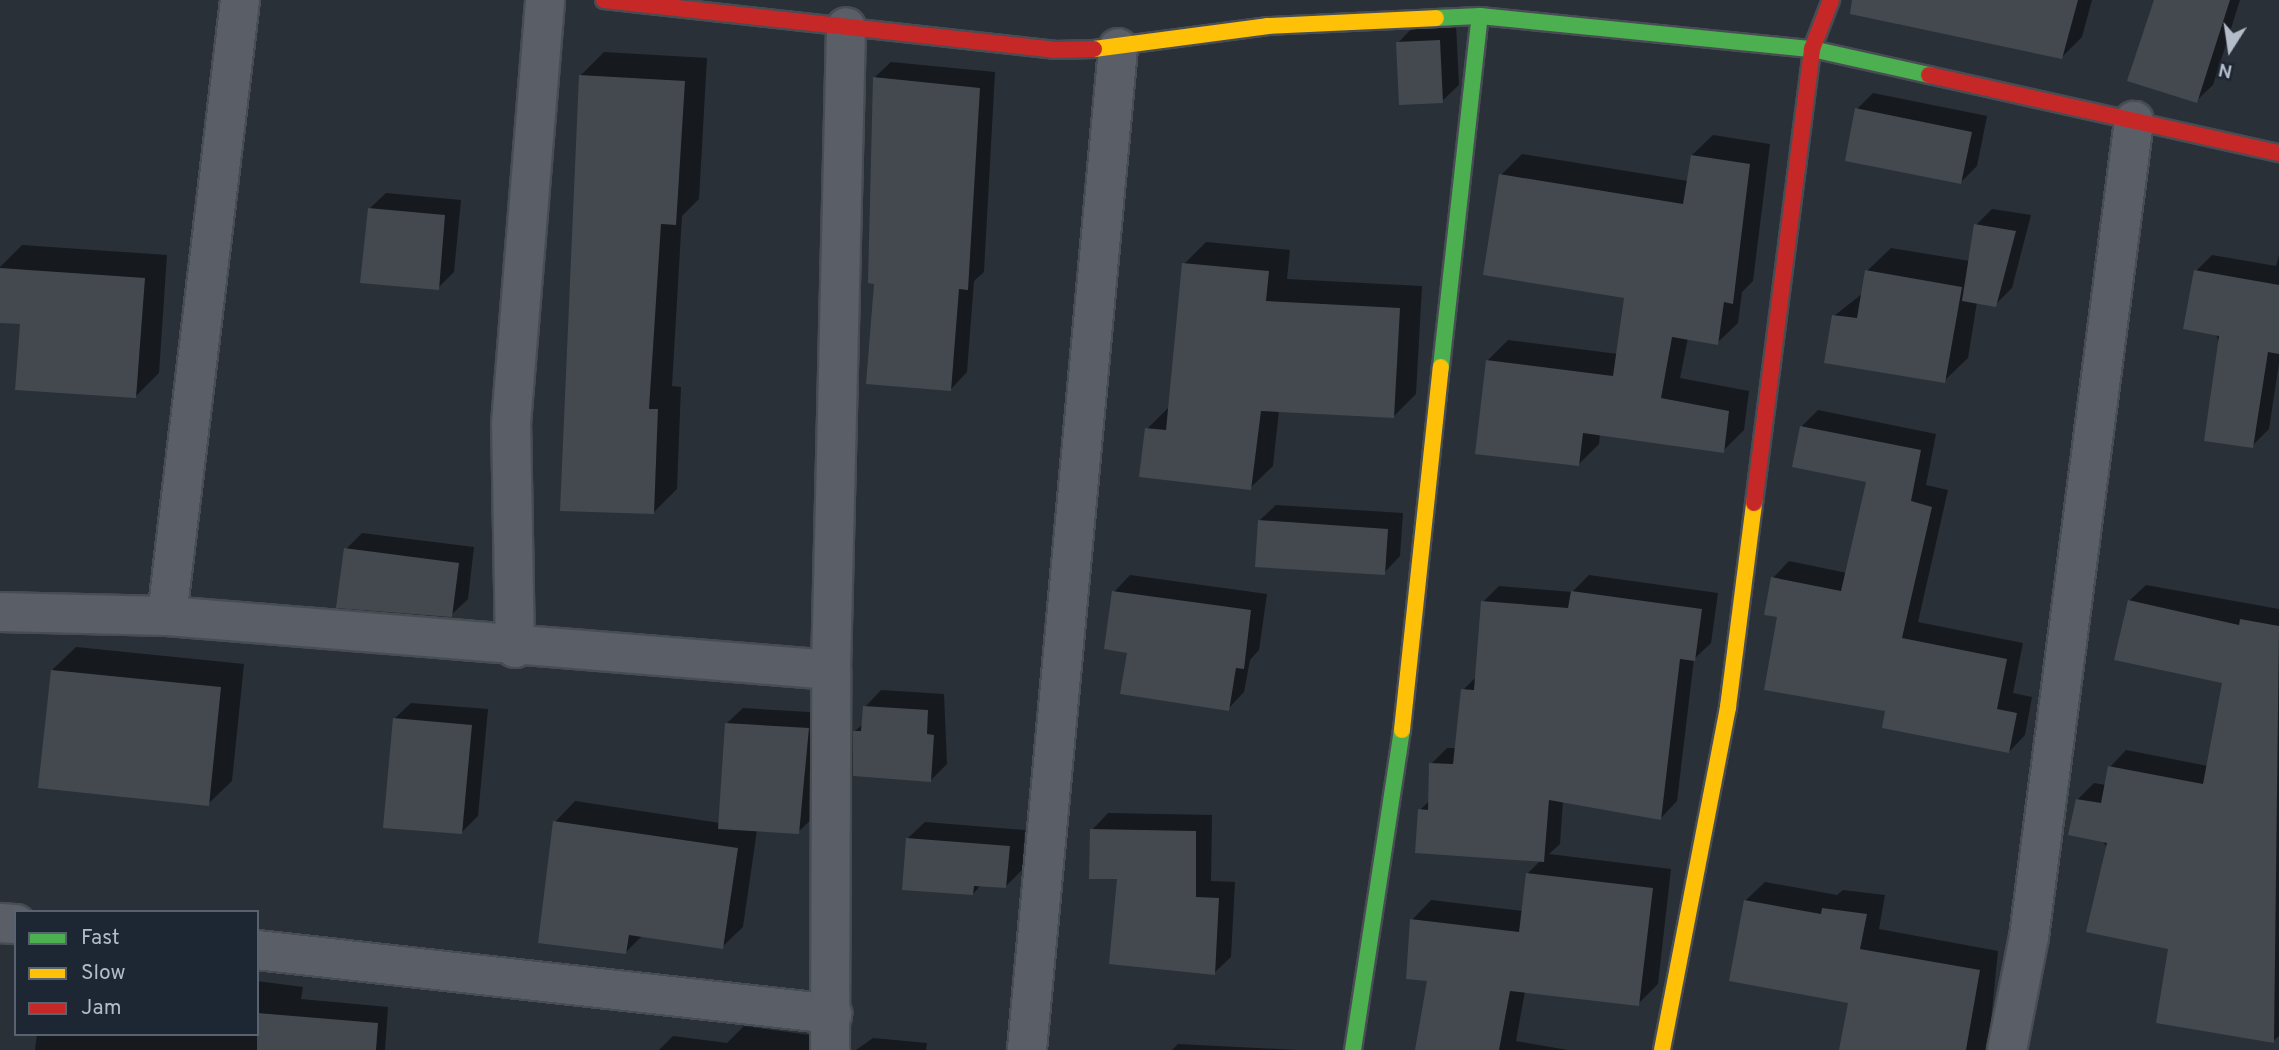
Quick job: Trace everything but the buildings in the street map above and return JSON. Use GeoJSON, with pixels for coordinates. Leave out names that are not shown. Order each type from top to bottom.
{"type":"FeatureCollection","features":[{"type":"Feature","properties":{"kind":"street"},"geometry":{"type":"LineString","coordinates":[[167,616],[240,0]]}},
{"type":"Feature","properties":{"kind":"street"},"geometry":{"type":"LineString","coordinates":[[515,648],[511,424],[545,0]]}},
{"type":"Feature","properties":{"kind":"street"},"geometry":{"type":"LineString","coordinates":[[604,0],[1054,50],[1118,48],[1268,26],[1480,16],[1812,50],[2279,153]]}},
{"type":"Feature","properties":{"kind":"street"},"geometry":{"type":"LineString","coordinates":[[1662,1050],[1728,707],[1812,50],[1831,0]]}},
{"type":"Feature","properties":{"kind":"street"},"geometry":{"type":"LineString","coordinates":[[1353,1050],[1397,772],[1480,16]]}},
{"type":"Feature","properties":{"kind":"street"},"geometry":{"type":"LineString","coordinates":[[259,950],[831,1032],[831,670],[846,27]]}},
{"type":"Feature","properties":{"kind":"street"},"geometry":{"type":"LineString","coordinates":[[1027,1050],[1118,48]]}},
{"type":"Feature","properties":{"kind":"street"},"geometry":{"type":"LineString","coordinates":[[2007,1050],[2029,937],[2134,121]]}},
{"type":"Feature","properties":{"kind":"street"},"geometry":{"type":"LineString","coordinates":[[0,612],[167,616],[515,648],[831,670]]}},
{"type":"Feature","properties":{"kind":"traffic: fast"},"geometry":{"type":"LineString","coordinates":[[1436,18],[1480,16],[1812,49],[1929,75]]}},
{"type":"Feature","properties":{"kind":"traffic: fast"},"geometry":{"type":"LineString","coordinates":[[1441,367],[1480,16]]}},
{"type":"Feature","properties":{"kind":"traffic: fast"},"geometry":{"type":"LineString","coordinates":[[1353,1050],[1402,730]]}},
{"type":"Feature","properties":{"kind":"traffic: slow"},"geometry":{"type":"LineString","coordinates":[[1094,49],[1268,26],[1436,18]]}},
{"type":"Feature","properties":{"kind":"traffic: slow"},"geometry":{"type":"LineString","coordinates":[[1402,730],[1441,367]]}},
{"type":"Feature","properties":{"kind":"traffic: slow"},"geometry":{"type":"LineString","coordinates":[[1662,1050],[1728,707],[1754,503]]}},
{"type":"Feature","properties":{"kind":"traffic: jam"},"geometry":{"type":"LineString","coordinates":[[604,0],[1054,50],[1094,49]]}},
{"type":"Feature","properties":{"kind":"traffic: jam"},"geometry":{"type":"LineString","coordinates":[[1754,503],[1812,49],[1831,0]]}},
{"type":"Feature","properties":{"kind":"traffic: jam"},"geometry":{"type":"LineString","coordinates":[[1929,75],[2279,153]]}}]}
